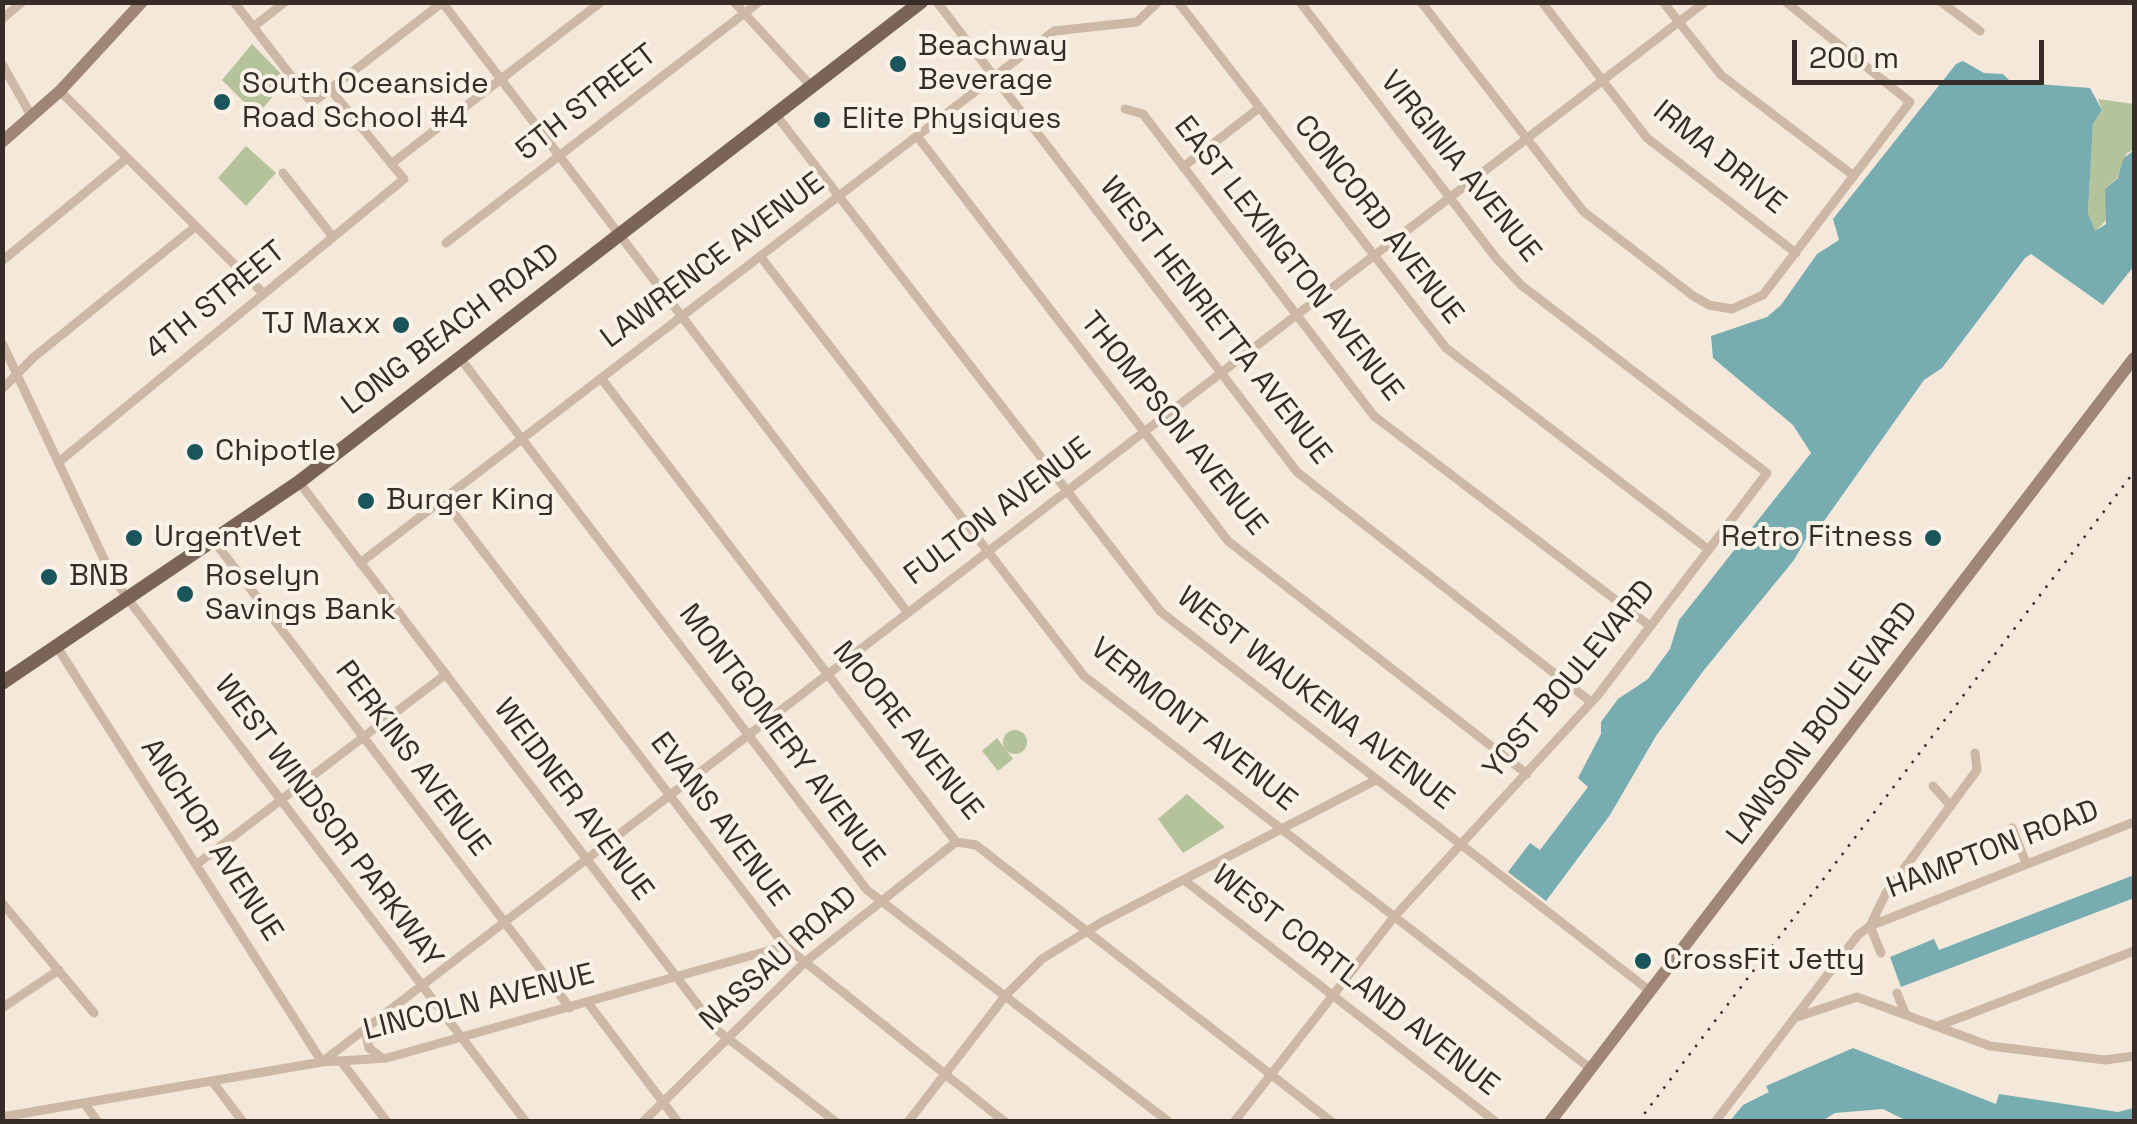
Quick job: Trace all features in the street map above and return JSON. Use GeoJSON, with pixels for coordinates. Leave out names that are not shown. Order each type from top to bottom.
{"type":"FeatureCollection","features":[{"type":"Feature","properties":{"kind":"main road"},"geometry":{"type":"LineString","coordinates":[[2,142],[60,91],[142,2]]}},
{"type":"Feature","properties":{"kind":"main road","name":"LONG BEACH ROAD"},"geometry":{"type":"LineString","coordinates":[[2,684],[299,482],[921,2]]}},
{"type":"Feature","properties":{"kind":"main road","name":"LAWSON BOULEVARD"},"geometry":{"type":"LineString","coordinates":[[1550,1122],[2134,358]]}},
{"type":"Feature","properties":{"kind":"street"},"geometry":{"type":"LineString","coordinates":[[2,18],[22,2]]}},
{"type":"Feature","properties":{"kind":"street"},"geometry":{"type":"LineString","coordinates":[[234,2],[312,103],[443,3],[908,612]]}},
{"type":"Feature","properties":{"kind":"street"},"geometry":{"type":"LineString","coordinates":[[253,27],[285,2]]}},
{"type":"Feature","properties":{"kind":"street"},"geometry":{"type":"LineString","coordinates":[[330,89],[391,164],[601,2]]}},
{"type":"Feature","properties":{"kind":"street"},"geometry":{"type":"LineString","coordinates":[[734,2],[812,88]]}},
{"type":"Feature","properties":{"kind":"street","name":"5TH STREET"},"geometry":{"type":"LineString","coordinates":[[446,243],[759,2]]}},
{"type":"Feature","properties":{"kind":"street","name":"WEST HENRIETTA AVENUE"},"geometry":{"type":"LineString","coordinates":[[937,2],[1308,482],[1592,702]]}},
{"type":"Feature","properties":{"kind":"street","name":"LAWRENCE AVENUE"},"geometry":{"type":"LineString","coordinates":[[360,562],[1054,30],[1137,22],[1158,2]]}},
{"type":"Feature","properties":{"kind":"street","name":"CONCORD AVENUE"},"geometry":{"type":"LineString","coordinates":[[1178,2],[1430,331],[1460,360],[1709,550]]}},
{"type":"Feature","properties":{"kind":"street","name":"VIRGINIA AVENUE"},"geometry":{"type":"LineString","coordinates":[[1300,2],[1449,198],[1522,285],[1743,455]]}},
{"type":"Feature","properties":{"kind":"street"},"geometry":{"type":"LineString","coordinates":[[1420,2],[1582,211],[1692,296],[1721,309],[1756,301],[1910,102],[1786,2]]}},
{"type":"Feature","properties":{"kind":"street","name":"IRMA DRIVE"},"geometry":{"type":"LineString","coordinates":[[1542,2],[1654,144],[1796,253]]}},
{"type":"Feature","properties":{"kind":"street"},"geometry":{"type":"LineString","coordinates":[[1663,2],[1721,74],[1854,176]]}},
{"type":"Feature","properties":{"kind":"street","name":"FULTON AVENUE"},"geometry":{"type":"LineString","coordinates":[[322,1062],[1704,2]]}},
{"type":"Feature","properties":{"kind":"street"},"geometry":{"type":"LineString","coordinates":[[1942,2],[1980,31]]}},
{"type":"Feature","properties":{"kind":"street"},"geometry":{"type":"LineString","coordinates":[[2,64],[32,117]]}},
{"type":"Feature","properties":{"kind":"street"},"geometry":{"type":"LineString","coordinates":[[60,91],[264,294]]}},
{"type":"Feature","properties":{"kind":"street","name":"EAST LEXINGTON AVENUE"},"geometry":{"type":"LineString","coordinates":[[1126,108],[1143,114],[1374,416],[1650,626]]}},
{"type":"Feature","properties":{"kind":"street"},"geometry":{"type":"LineString","coordinates":[[1183,166],[1259,108]]}},
{"type":"Feature","properties":{"kind":"street","name":"WEST WAUKENA AVENUE"},"geometry":{"type":"LineString","coordinates":[[776,116],[1161,612],[1650,991]]}},
{"type":"Feature","properties":{"kind":"street","name":"THOMPSON AVENUE"},"geometry":{"type":"LineString","coordinates":[[917,136],[1237,549],[1527,774]]}},
{"type":"Feature","properties":{"kind":"street"},"geometry":{"type":"LineString","coordinates":[[2,261],[127,158]]}},
{"type":"Feature","properties":{"kind":"street","name":"4TH STREET"},"geometry":{"type":"LineString","coordinates":[[60,460],[404,179],[391,164]]}},
{"type":"Feature","properties":{"kind":"street"},"geometry":{"type":"LineString","coordinates":[[283,173],[333,237]]}},
{"type":"Feature","properties":{"kind":"street"},"geometry":{"type":"LineString","coordinates":[[2,389],[195,227]]}},
{"type":"Feature","properties":{"kind":"street","name":"VERMONT AVENUE"},"geometry":{"type":"LineString","coordinates":[[760,256],[1084,676],[1590,1068]]}},
{"type":"Feature","properties":{"kind":"street","name":"WEST WINDSOR PARKWAY"},"geometry":{"type":"LineString","coordinates":[[2,343],[128,599],[526,1122]]}},
{"type":"Feature","properties":{"kind":"street","name":"MONTGOMERY AVENUE"},"geometry":{"type":"LineString","coordinates":[[460,358],[867,890],[1169,1122]]}},
{"type":"Feature","properties":{"kind":"street","name":"MOORE AVENUE"},"geometry":{"type":"LineString","coordinates":[[602,378],[956,842],[976,846],[1332,1122]]}},
{"type":"Feature","properties":{"kind":"street","name":"YOST BOULEVARD"},"geometry":{"type":"LineString","coordinates":[[1234,1122],[1394,917],[1592,702],[1709,550],[1767,473],[1743,455]]}},
{"type":"Feature","properties":{"kind":"street","name":"WEIDNER AVENUE"},"geometry":{"type":"LineString","coordinates":[[299,482],[677,977],[728,1038],[836,1122]]}},
{"type":"Feature","properties":{"kind":"street","name":"EVANS AVENUE"},"geometry":{"type":"LineString","coordinates":[[443,500],[785,946],[1006,1122]]}},
{"type":"Feature","properties":{"kind":"street","name":"PERKINS AVENUE"},"geometry":{"type":"LineString","coordinates":[[214,541],[570,1008]]}},
{"type":"Feature","properties":{"kind":"street","name":"ANCHOR AVENUE"},"geometry":{"type":"LineString","coordinates":[[57,647],[322,1062]]}},
{"type":"Feature","properties":{"kind":"street"},"geometry":{"type":"LineString","coordinates":[[197,864],[446,674]]}},
{"type":"Feature","properties":{"kind":"street"},"geometry":{"type":"LineString","coordinates":[[1714,1122],[1858,936],[1870,926],[1886,893],[1976,770],[1975,753]]}},
{"type":"Feature","properties":{"kind":"street"},"geometry":{"type":"LineString","coordinates":[[908,1122],[1006,996],[1042,959],[1086,931],[1376,780]]}},
{"type":"Feature","properties":{"kind":"street"},"geometry":{"type":"LineString","coordinates":[[1933,786],[1951,806]]}},
{"type":"Feature","properties":{"kind":"street","name":"HAMPTON ROAD"},"geometry":{"type":"LineString","coordinates":[[1870,926],[2134,822]]}},
{"type":"Feature","properties":{"kind":"street"},"geometry":{"type":"LineString","coordinates":[[2012,828],[2026,863]]}},
{"type":"Feature","properties":{"kind":"street","name":"NASSAU ROAD"},"geometry":{"type":"LineString","coordinates":[[643,1122],[805,962],[956,842]]}},
{"type":"Feature","properties":{"kind":"street","name":"WEST CORTLAND AVENUE"},"geometry":{"type":"LineString","coordinates":[[1184,880],[1496,1122]]}},
{"type":"Feature","properties":{"kind":"street"},"geometry":{"type":"LineString","coordinates":[[2,903],[94,1013]]}},
{"type":"Feature","properties":{"kind":"street"},"geometry":{"type":"LineString","coordinates":[[1870,926],[1881,953]]}},
{"type":"Feature","properties":{"kind":"street","name":"LINCOLN AVENUE"},"geometry":{"type":"LineString","coordinates":[[2,1117],[322,1062],[382,1058],[785,946]]}},
{"type":"Feature","properties":{"kind":"street"},"geometry":{"type":"LineString","coordinates":[[1938,1026],[2134,951]]}},
{"type":"Feature","properties":{"kind":"street"},"geometry":{"type":"LineString","coordinates":[[2,1008],[58,970]]}},
{"type":"Feature","properties":{"kind":"street"},"geometry":{"type":"LineString","coordinates":[[1897,992],[1905,1014]]}},
{"type":"Feature","properties":{"kind":"street"},"geometry":{"type":"LineString","coordinates":[[1794,1018],[1857,996],[2007,1049],[2106,1060],[2134,1056]]}},
{"type":"Feature","properties":{"kind":"street"},"geometry":{"type":"LineString","coordinates":[[588,1003],[678,1122]]}},
{"type":"Feature","properties":{"kind":"street"},"geometry":{"type":"LineString","coordinates":[[365,1028],[369,1048],[382,1058]]}},
{"type":"Feature","properties":{"kind":"street"},"geometry":{"type":"LineString","coordinates":[[341,1061],[388,1122]]}},
{"type":"Feature","properties":{"kind":"street"},"geometry":{"type":"LineString","coordinates":[[212,1081],[243,1122]]}},
{"type":"Feature","properties":{"kind":"street"},"geometry":{"type":"LineString","coordinates":[[84,1103],[98,1122]]}},
{"type":"Feature","properties":{"kind":"green space"},"geometry":{"type":"Polygon","coordinates":[[[252,44],[287,80],[257,115],[222,80],[252,44]]]}},
{"type":"Feature","properties":{"kind":"green space"},"geometry":{"type":"Polygon","coordinates":[[[2098,99],[2134,104],[2134,150],[2127,153],[2118,177],[2105,189],[2108,218],[2095,232],[2088,213],[2093,124],[2102,110],[2098,99]]]}},
{"type":"Feature","properties":{"kind":"green space"},"geometry":{"type":"Polygon","coordinates":[[[246,146],[276,173],[246,206],[218,178],[246,146]]]}},
{"type":"Feature","properties":{"kind":"green space"},"geometry":{"type":"Polygon","coordinates":[[[1010,730],[1020,730],[1027,742],[1020,754],[1010,754],[1003,747],[1003,737],[1010,730]]]}},
{"type":"Feature","properties":{"kind":"green space"},"geometry":{"type":"Polygon","coordinates":[[[997,738],[1013,759],[998,771],[982,751],[997,738]]]}},
{"type":"Feature","properties":{"kind":"green space"},"geometry":{"type":"Polygon","coordinates":[[[1187,794],[1225,827],[1183,853],[1158,819],[1187,794]]]}},
{"type":"Feature","properties":{"kind":"water"},"geometry":{"type":"Polygon","coordinates":[[[1963,61],[1984,73],[2003,74],[2011,82],[2090,88],[2102,110],[2093,124],[2088,213],[2095,231],[2106,224],[2105,189],[2118,178],[2123,159],[2134,150],[2134,266],[2103,305],[2031,254],[2025,258],[1942,368],[1924,380],[1824,521],[1811,530],[1794,560],[1704,670],[1656,736],[1610,815],[1546,901],[1508,872],[1530,843],[1540,850],[1588,787],[1578,778],[1601,734],[1601,722],[1618,699],[1648,679],[1670,649],[1679,620],[1811,453],[1793,425],[1713,358],[1711,336],[1767,317],[1781,305],[1817,254],[1839,240],[1833,219],[1956,64],[1963,61]]]}},
{"type":"Feature","properties":{"kind":"water"},"geometry":{"type":"Polygon","coordinates":[[[2134,875],[2134,898],[1901,987],[1890,957],[1934,939],[1939,950],[2134,875]]]}},
{"type":"Feature","properties":{"kind":"water"},"geometry":{"type":"Polygon","coordinates":[[[1853,1048],[1996,1104],[1999,1094],[2118,1112],[2134,1108],[2134,1121],[1907,1121],[1883,1109],[1835,1113],[1822,1121],[1730,1121],[1743,1105],[1769,1092],[1766,1086],[1853,1048]]]}},
{"type":"Feature","properties":{"kind":"railway"},"geometry":{"type":"LineString","coordinates":[[1638,1122],[2134,472]]}},
{"type":"Feature","properties":{"kind":"place","name":"Beachway Beverage"},"geometry":{"type":"Point","coordinates":[898,64]}},
{"type":"Feature","properties":{"kind":"place","name":"South Oceanside Road School #4"},"geometry":{"type":"Point","coordinates":[222,102]}},
{"type":"Feature","properties":{"kind":"place","name":"Elite Physiques"},"geometry":{"type":"Point","coordinates":[822,120]}},
{"type":"Feature","properties":{"kind":"place","name":"TJ Maxx"},"geometry":{"type":"Point","coordinates":[401,325]}},
{"type":"Feature","properties":{"kind":"place","name":"Chipotle"},"geometry":{"type":"Point","coordinates":[195,452]}},
{"type":"Feature","properties":{"kind":"place","name":"Burger King"},"geometry":{"type":"Point","coordinates":[366,501]}},
{"type":"Feature","properties":{"kind":"place","name":"UrgentVet"},"geometry":{"type":"Point","coordinates":[134,538]}},
{"type":"Feature","properties":{"kind":"place","name":"Retro Fitness"},"geometry":{"type":"Point","coordinates":[1933,538]}},
{"type":"Feature","properties":{"kind":"place","name":"BNB"},"geometry":{"type":"Point","coordinates":[49,577]}},
{"type":"Feature","properties":{"kind":"place","name":"Roselyn Savings Bank"},"geometry":{"type":"Point","coordinates":[185,594]}},
{"type":"Feature","properties":{"kind":"place","name":"CrossFit Jetty"},"geometry":{"type":"Point","coordinates":[1643,961]}}]}
